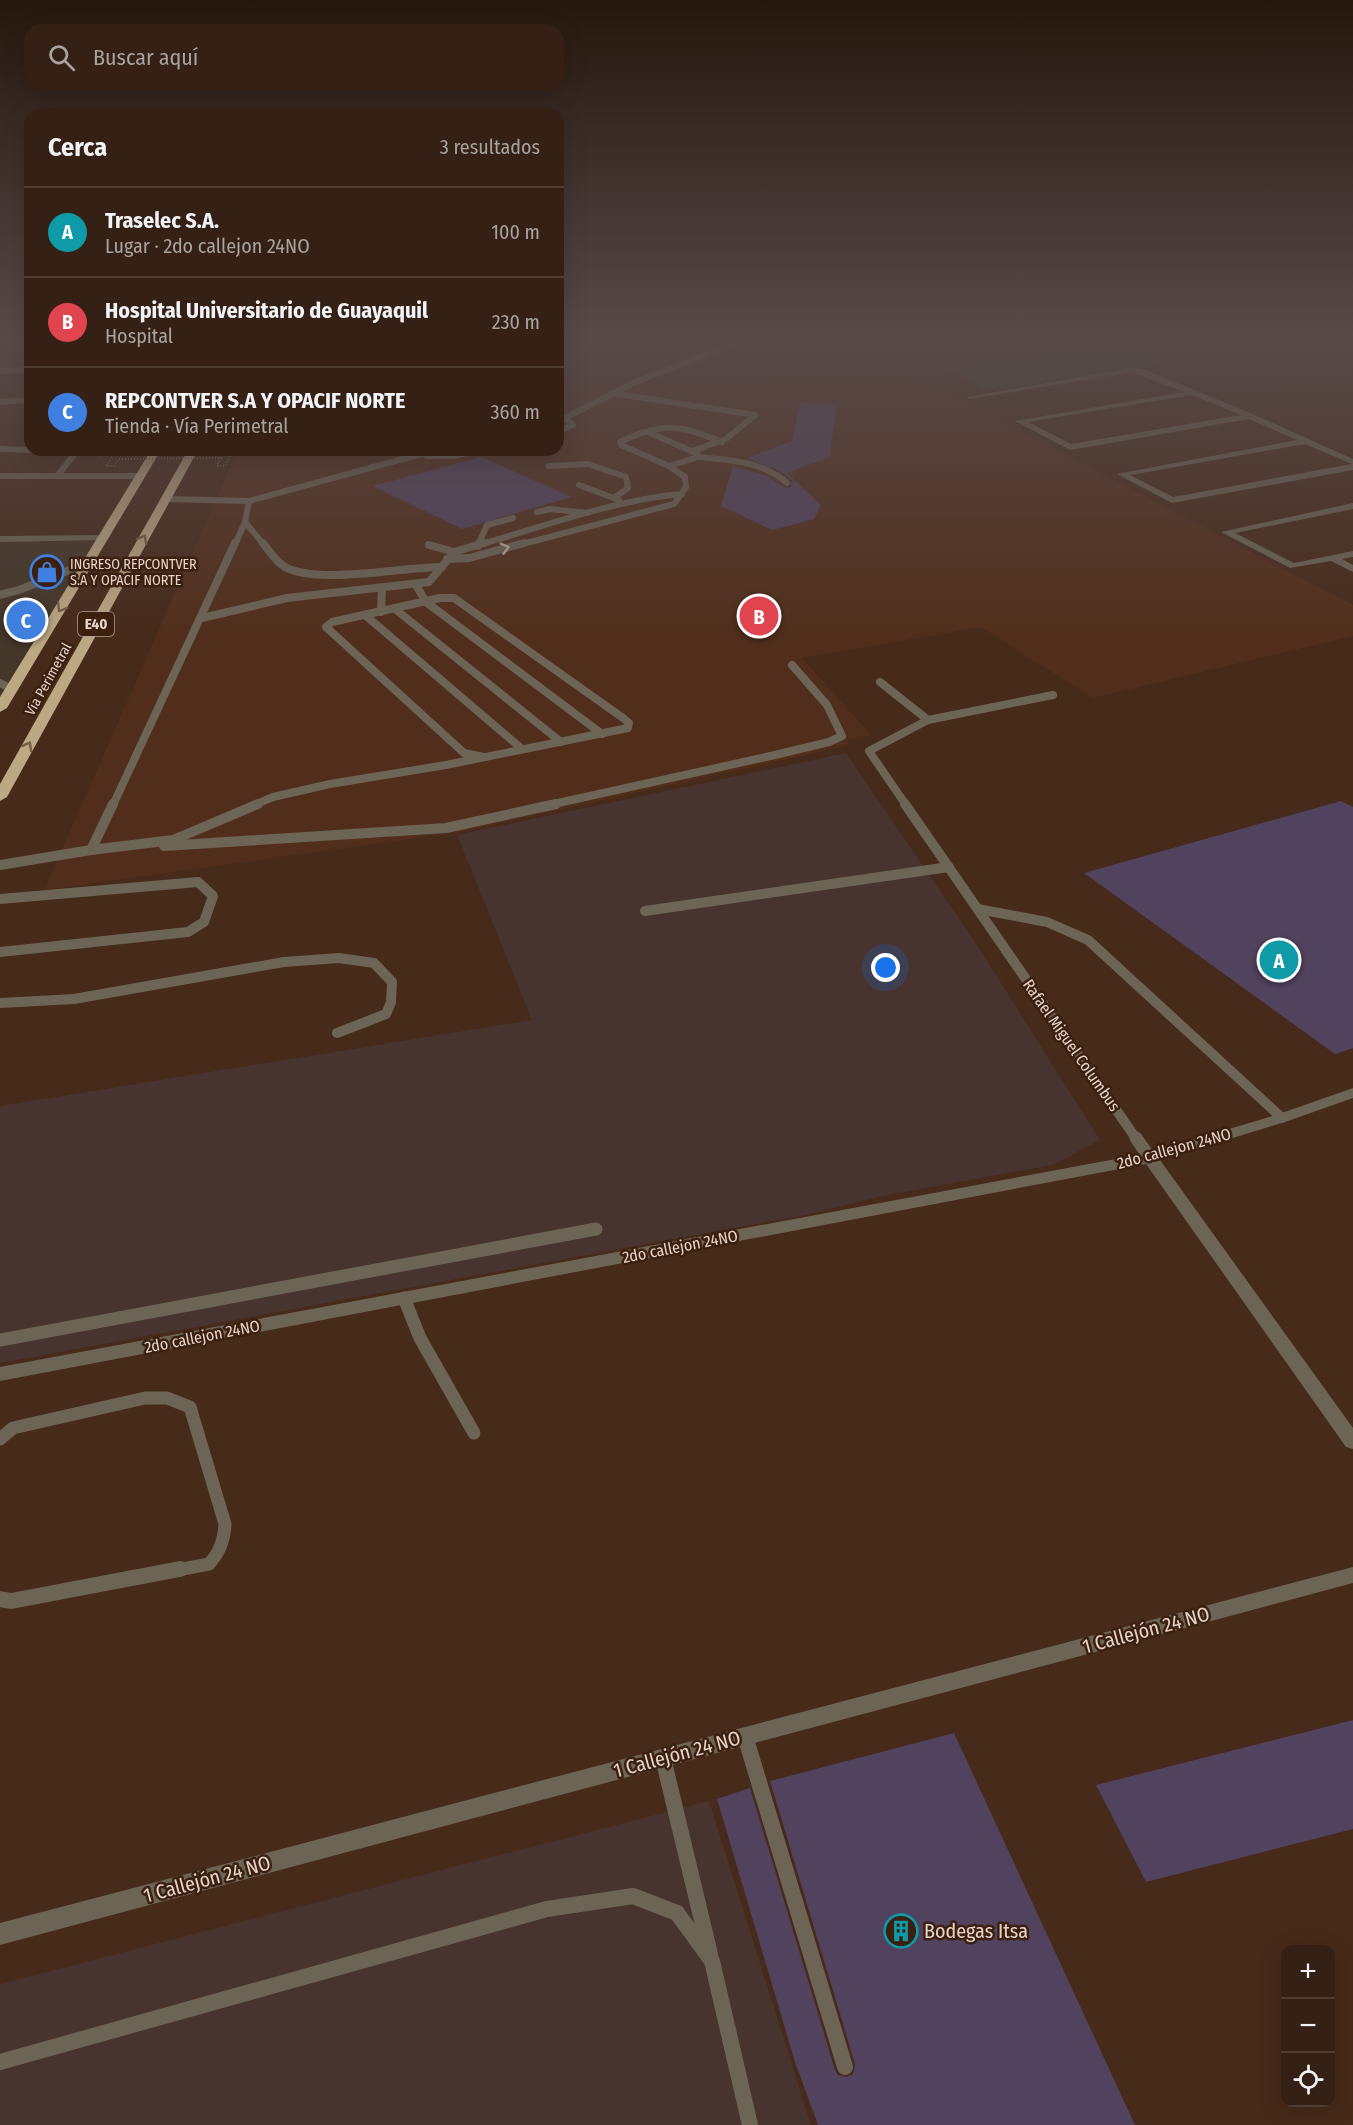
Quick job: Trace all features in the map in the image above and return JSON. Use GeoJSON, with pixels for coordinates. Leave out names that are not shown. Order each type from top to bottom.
{"type":"FeatureCollection","features":[{"type":"Feature","properties":{"kind":"highway","name":"Vía Perimetral"},"geometry":{"type":"LineString","coordinates":[[4,699],[90,562],[153,456]]}},
{"type":"Feature","properties":{"kind":"highway","name":"Vía Perimetral"},"geometry":{"type":"LineString","coordinates":[[0,797],[190,456]]}},
{"type":"Feature","properties":{"kind":"street"},"geometry":{"type":"LineString","coordinates":[[1059,441],[1070,447],[1104,441]]}},
{"type":"Feature","properties":{"kind":"street"},"geometry":{"type":"LineString","coordinates":[[1304,441],[1121,474],[1172,500],[1353,467]]}},
{"type":"Feature","properties":{"kind":"street"},"geometry":{"type":"LineString","coordinates":[[1305,441],[1353,462]]}},
{"type":"Feature","properties":{"kind":"street"},"geometry":{"type":"LineString","coordinates":[[0,476],[141,476]]}},
{"type":"Feature","properties":{"kind":"street"},"geometry":{"type":"LineString","coordinates":[[1353,506],[1226,532],[1293,566],[1353,554]]}},
{"type":"Feature","properties":{"kind":"street"},"geometry":{"type":"LineString","coordinates":[[0,539],[105,537]]}},
{"type":"Feature","properties":{"kind":"street"},"geometry":{"type":"LineString","coordinates":[[1332,558],[1353,569]]}},
{"type":"Feature","properties":{"kind":"street","name":"2do callejon 24NO"},"geometry":{"type":"LineString","coordinates":[[0,1374],[1150,1158],[1282,1118],[1353,1093]]}},
{"type":"Feature","properties":{"kind":"street","name":"Rafael Miguel Columbus"},"geometry":{"type":"LineString","coordinates":[[1150,1158],[1353,1442]]}},
{"type":"Feature","properties":{"kind":"street","name":"1 Callejón 24 NO"},"geometry":{"type":"LineString","coordinates":[[0,1934],[1353,1575]]}},
{"type":"Feature","properties":{"kind":"lane"},"geometry":{"type":"LineString","coordinates":[[447,559],[469,558],[674,504],[686,487],[686,477],[669,466],[621,445],[620,442],[623,441]]}},
{"type":"Feature","properties":{"kind":"lane"},"geometry":{"type":"LineString","coordinates":[[669,441],[698,454],[698,457]]}},
{"type":"Feature","properties":{"kind":"lane"},"geometry":{"type":"LineString","coordinates":[[692,451],[722,442]]}},
{"type":"Feature","properties":{"kind":"lane"},"geometry":{"type":"LineString","coordinates":[[0,449],[24,450]]}},
{"type":"Feature","properties":{"kind":"lane"},"geometry":{"type":"LineString","coordinates":[[57,476],[73,456]]}},
{"type":"Feature","properties":{"kind":"lane"},"geometry":{"type":"LineString","coordinates":[[166,499],[249,501],[411,456],[454,456]]}},
{"type":"Feature","properties":{"kind":"lane"},"geometry":{"type":"LineString","coordinates":[[669,466],[698,457],[758,465],[774,471],[787,483]]}},
{"type":"Feature","properties":{"kind":"lane"},"geometry":{"type":"LineString","coordinates":[[549,466],[581,462],[596,464],[626,477],[628,488],[614,498]]}},
{"type":"Feature","properties":{"kind":"lane"},"geometry":{"type":"LineString","coordinates":[[579,485],[647,511]]}},
{"type":"Feature","properties":{"kind":"lane"},"geometry":{"type":"LineString","coordinates":[[429,545],[454,552],[628,503],[656,496],[682,494]]}},
{"type":"Feature","properties":{"kind":"lane"},"geometry":{"type":"LineString","coordinates":[[91,850],[202,618],[245,522],[249,501]]}},
{"type":"Feature","properties":{"kind":"lane"},"geometry":{"type":"LineString","coordinates":[[537,512],[550,509],[593,513]]}},
{"type":"Feature","properties":{"kind":"lane"},"geometry":{"type":"LineString","coordinates":[[478,546],[487,525],[513,518]]}},
{"type":"Feature","properties":{"kind":"lane"},"geometry":{"type":"LineString","coordinates":[[245,522],[285,567],[303,572],[335,574],[422,566],[442,567]]}},
{"type":"Feature","properties":{"kind":"lane"},"geometry":{"type":"LineString","coordinates":[[202,618],[286,598],[429,582],[454,552]]}},
{"type":"Feature","properties":{"kind":"lane"},"geometry":{"type":"LineString","coordinates":[[0,595],[19,590],[90,562]]}},
{"type":"Feature","properties":{"kind":"lane"},"geometry":{"type":"LineString","coordinates":[[416,585],[426,602],[602,734]]}},
{"type":"Feature","properties":{"kind":"lane"},"geometry":{"type":"LineString","coordinates":[[381,612],[382,589]]}},
{"type":"Feature","properties":{"kind":"lane"},"geometry":{"type":"LineString","coordinates":[[0,865],[91,850],[174,840],[273,797],[330,784],[484,757],[628,728],[630,723],[458,600],[446,598],[365,615],[327,624],[326,627],[464,753],[484,757]]}},
{"type":"Feature","properties":{"kind":"lane"},"geometry":{"type":"LineString","coordinates":[[395,609],[561,741]]}},
{"type":"Feature","properties":{"kind":"lane"},"geometry":{"type":"LineString","coordinates":[[365,615],[522,749]]}},
{"type":"Feature","properties":{"kind":"lane"},"geometry":{"type":"LineString","coordinates":[[91,850],[446,828],[775,756],[829,742],[842,736],[827,705],[792,665]]}},
{"type":"Feature","properties":{"kind":"lane"},"geometry":{"type":"LineString","coordinates":[[880,682],[928,720],[1053,695]]}},
{"type":"Feature","properties":{"kind":"lane"},"geometry":{"type":"LineString","coordinates":[[0,683],[4,699]]}},
{"type":"Feature","properties":{"kind":"lane","name":"Rafael Miguel Columbus"},"geometry":{"type":"LineString","coordinates":[[928,720],[868,751],[1150,1158]]}},
{"type":"Feature","properties":{"kind":"lane"},"geometry":{"type":"LineString","coordinates":[[645,912],[949,867]]}},
{"type":"Feature","properties":{"kind":"lane"},"geometry":{"type":"LineString","coordinates":[[0,899],[198,882],[213,896],[204,922],[188,932],[0,952]]}},
{"type":"Feature","properties":{"kind":"lane"},"geometry":{"type":"LineString","coordinates":[[978,909],[1035,917],[1065,927],[1088,940],[1282,1118]]}},
{"type":"Feature","properties":{"kind":"lane"},"geometry":{"type":"LineString","coordinates":[[0,1003],[74,999],[284,962],[339,958],[374,963],[392,982],[391,1002],[386,1014],[338,1033]]}},
{"type":"Feature","properties":{"kind":"lane"},"geometry":{"type":"LineString","coordinates":[[0,1340],[596,1229]]}},
{"type":"Feature","properties":{"kind":"lane"},"geometry":{"type":"LineString","coordinates":[[404,1298],[420,1338],[474,1433]]}},
{"type":"Feature","properties":{"kind":"lane"},"geometry":{"type":"LineString","coordinates":[[0,1439],[13,1428],[145,1398],[167,1398],[190,1407],[225,1524],[225,1532],[220,1551],[209,1564],[11,1600],[0,1599]]}},
{"type":"Feature","properties":{"kind":"lane"},"geometry":{"type":"LineString","coordinates":[[745,1736],[845,2067]]}},
{"type":"Feature","properties":{"kind":"lane"},"geometry":{"type":"LineString","coordinates":[[663,1758],[750,2125]]}},
{"type":"Feature","properties":{"kind":"lane"},"geometry":{"type":"LineString","coordinates":[[0,2062],[547,1909],[633,1896],[677,1913],[712,1960]]}},
{"type":"Feature","properties":{"kind":"path"},"geometry":{"type":"LineString","coordinates":[[113,456],[106,466],[114,466],[119,459],[199,458],[222,458],[217,466],[225,466],[230,456]]}},
{"type":"Feature","properties":{"kind":"shaded area"},"geometry":{"type":"Polygon","coordinates":[[[564,441],[1039,441],[1353,605],[1353,636],[1093,698],[981,627],[802,658],[872,736],[846,740],[850,745],[460,832],[44,890],[235,456],[564,456],[564,441]]]}},
{"type":"Feature","properties":{"kind":"shaded area"},"geometry":{"type":"Polygon","coordinates":[[[103,539],[0,700],[0,540],[103,539]]]}},
{"type":"Feature","properties":{"kind":"shaded area"},"geometry":{"type":"Polygon","coordinates":[[[846,753],[979,948],[1100,1140],[1053,1165],[888,1195],[805,1215],[0,1363],[0,1106],[532,1020],[457,835],[846,753]]]}},
{"type":"Feature","properties":{"kind":"shaded area"},"geometry":{"type":"Polygon","coordinates":[[[709,1801],[811,2125],[0,2125],[0,1984],[709,1801]]]}},
{"type":"Feature","properties":{"kind":"building"},"geometry":{"type":"Polygon","coordinates":[[[792,441],[832,441],[830,457],[787,473],[821,505],[814,519],[772,530],[721,506],[733,466],[765,475],[786,488],[791,487],[792,480],[780,471],[747,458],[792,441]]]}},
{"type":"Feature","properties":{"kind":"building"},"geometry":{"type":"Polygon","coordinates":[[[481,457],[572,497],[462,529],[373,486],[481,457]]]}},
{"type":"Feature","properties":{"kind":"building"},"geometry":{"type":"Polygon","coordinates":[[[1341,801],[1353,807],[1353,1048],[1335,1054],[1084,873],[1341,801]]]}},
{"type":"Feature","properties":{"kind":"building"},"geometry":{"type":"Polygon","coordinates":[[[1353,1720],[1353,1829],[1146,1882],[1096,1785],[1353,1720]]]}},
{"type":"Feature","properties":{"kind":"building","name":"Bodegas Itsa"},"geometry":{"type":"Polygon","coordinates":[[[954,1733],[1135,2125],[818,2125],[795,2062],[717,1799],[750,1788],[835,2070],[838,2075],[847,2077],[853,2074],[855,2064],[770,1781],[954,1733]]]}},
{"type":"Feature","properties":{"kind":"place","name":"INGRESO REPCONTVER S.A Y OPACIF NORTE"},"geometry":{"type":"Point","coordinates":[47,572]}},
{"type":"Feature","properties":{"kind":"place","name":"Hospital Universitario de Guayaquil"},"geometry":{"type":"Point","coordinates":[759,616]}},
{"type":"Feature","properties":{"kind":"place","name":"REPCONTVER S.A Y OPACIF NORTE"},"geometry":{"type":"Point","coordinates":[26,620]}},
{"type":"Feature","properties":{"kind":"place","name":"Traselec S.A."},"geometry":{"type":"Point","coordinates":[1279,960]}},
{"type":"Feature","properties":{"kind":"place","name":"Bodegas Itsa"},"geometry":{"type":"Point","coordinates":[901,1931]}}]}
